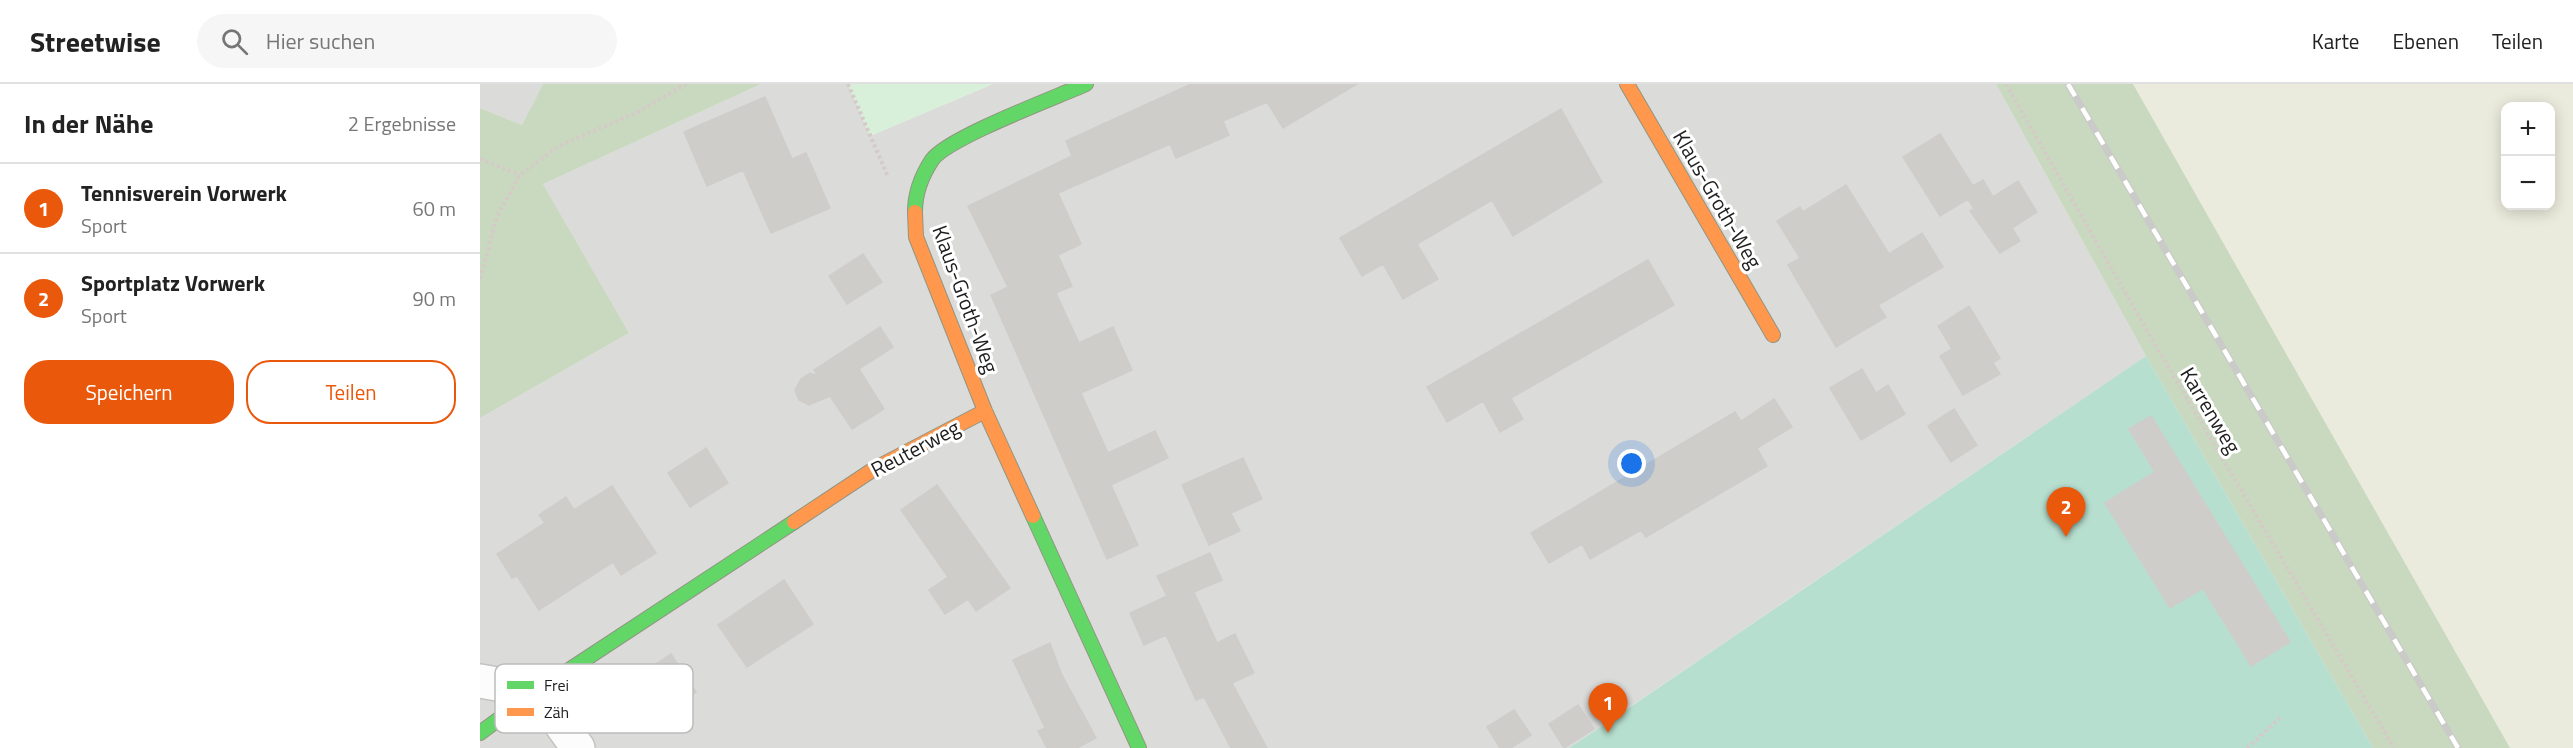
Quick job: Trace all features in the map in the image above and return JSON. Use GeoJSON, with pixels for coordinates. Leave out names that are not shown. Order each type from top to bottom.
{"type":"FeatureCollection","features":[{"type":"Feature","properties":{"kind":"street","name":"Klaus-Groth-Weg"},"geometry":{"type":"LineString","coordinates":[[985,411],[916,237],[915,196],[933,158],[960,139],[1086,84]]}},
{"type":"Feature","properties":{"kind":"street","name":"Klaus-Groth-Weg"},"geometry":{"type":"LineString","coordinates":[[1627,84],[1773,335]]}},
{"type":"Feature","properties":{"kind":"street","name":"Reuterweg"},"geometry":{"type":"LineString","coordinates":[[578,664],[874,469],[985,411],[1139,748]]}},
{"type":"Feature","properties":{"kind":"street"},"geometry":{"type":"LineString","coordinates":[[480,681],[495,684]]}},
{"type":"Feature","properties":{"kind":"street","name":"Reuterweg"},"geometry":{"type":"LineString","coordinates":[[480,733],[495,722]]}},
{"type":"Feature","properties":{"kind":"street"},"geometry":{"type":"LineString","coordinates":[[567,733],[578,748]]}},
{"type":"Feature","properties":{"kind":"path"},"geometry":{"type":"LineString","coordinates":[[480,279],[497,216],[520,175],[559,146],[638,112],[686,84]]}},
{"type":"Feature","properties":{"kind":"path"},"geometry":{"type":"LineString","coordinates":[[849,84],[889,180],[915,196]]}},
{"type":"Feature","properties":{"kind":"path","name":"Karrenweg"},"geometry":{"type":"LineString","coordinates":[[2006,84],[2157,348],[2394,748]]}},
{"type":"Feature","properties":{"kind":"path"},"geometry":{"type":"LineString","coordinates":[[480,159],[520,175]]}},
{"type":"Feature","properties":{"kind":"path"},"geometry":{"type":"LineString","coordinates":[[2247,748],[2280,718]]}},
{"type":"Feature","properties":{"kind":"shaded area"},"geometry":{"type":"Polygon","coordinates":[[[480,84],[543,84],[522,125],[480,108],[480,84]]]}},
{"type":"Feature","properties":{"kind":"shaded area"},"geometry":{"type":"Polygon","coordinates":[[[761,84],[848,84],[870,136],[993,84],[1996,84],[2146,356],[1569,748],[480,748],[480,418],[629,333],[543,184],[761,84]]]}},
{"type":"Feature","properties":{"kind":"shaded area"},"geometry":{"type":"Polygon","coordinates":[[[2133,84],[2573,84],[2573,748],[2510,748],[2133,84]]]}},
{"type":"Feature","properties":{"kind":"green space"},"geometry":{"type":"Polygon","coordinates":[[[543,84],[761,84],[543,184],[629,333],[480,418],[480,108],[522,125],[543,84]]]}},
{"type":"Feature","properties":{"kind":"green space"},"geometry":{"type":"Polygon","coordinates":[[[848,84],[993,84],[870,136],[848,84]]]}},
{"type":"Feature","properties":{"kind":"green space"},"geometry":{"type":"Polygon","coordinates":[[[1996,84],[2133,84],[2510,748],[2373,748],[2146,356],[1996,84]]]}},
{"type":"Feature","properties":{"kind":"green space"},"geometry":{"type":"Polygon","coordinates":[[[2146,356],[2373,748],[1569,748],[1614,718],[2146,356]]]}},
{"type":"Feature","properties":{"kind":"building"},"geometry":{"type":"Polygon","coordinates":[[[1191,84],[1357,84],[1283,128],[1267,102],[1223,121],[1229,135],[1176,158],[1170,144],[1058,193],[1081,244],[1058,255],[1072,286],[1056,293],[1079,343],[1113,327],[1132,370],[1081,393],[1108,453],[1155,431],[1168,458],[1111,485],[1138,545],[1107,559],[991,295],[1008,287],[968,206],[1072,156],[1066,141],[1191,84]]]}},
{"type":"Feature","properties":{"kind":"building"},"geometry":{"type":"Polygon","coordinates":[[[765,97],[792,159],[806,153],[830,208],[771,233],[743,170],[707,186],[684,132],[765,97]]]}},
{"type":"Feature","properties":{"kind":"building"},"geometry":{"type":"Polygon","coordinates":[[[1561,109],[1602,182],[1513,236],[1492,200],[1417,244],[1438,279],[1403,299],[1383,264],[1362,276],[1340,238],[1561,109]]]}},
{"type":"Feature","properties":{"kind":"building"},"geometry":{"type":"Polygon","coordinates":[[[1940,134],[1973,186],[1983,180],[1993,197],[2018,181],[2037,212],[2012,228],[2020,241],[2000,253],[1970,211],[1974,209],[1968,199],[1940,216],[1903,157],[1940,134]]]}},
{"type":"Feature","properties":{"kind":"building"},"geometry":{"type":"Polygon","coordinates":[[[1846,185],[1889,254],[1922,233],[1943,267],[1878,305],[1886,317],[1836,347],[1788,265],[1800,258],[1777,221],[1800,207],[1803,212],[1846,185]]]}},
{"type":"Feature","properties":{"kind":"building"},"geometry":{"type":"Polygon","coordinates":[[[863,254],[882,282],[847,304],[829,276],[863,254]]]}},
{"type":"Feature","properties":{"kind":"building"},"geometry":{"type":"Polygon","coordinates":[[[1648,260],[1674,305],[1511,398],[1523,419],[1500,432],[1483,401],[1447,422],[1427,387],[1648,260]]]}},
{"type":"Feature","properties":{"kind":"building"},"geometry":{"type":"Polygon","coordinates":[[[1969,306],[2000,358],[1993,363],[2000,374],[1963,395],[1940,356],[1952,349],[1938,326],[1969,306]]]}},
{"type":"Feature","properties":{"kind":"building"},"geometry":{"type":"Polygon","coordinates":[[[880,327],[893,347],[859,369],[884,409],[852,429],[830,396],[809,405],[799,400],[795,390],[801,379],[810,373],[818,376],[814,370],[880,327]]]}},
{"type":"Feature","properties":{"kind":"building"},"geometry":{"type":"Polygon","coordinates":[[[1862,369],[1876,393],[1888,385],[1905,414],[1861,440],[1830,388],[1862,369]]]}},
{"type":"Feature","properties":{"kind":"building"},"geometry":{"type":"Polygon","coordinates":[[[1774,399],[1792,427],[1757,448],[1767,466],[1646,537],[1641,530],[1590,559],[1582,544],[1549,563],[1531,533],[1735,412],[1741,421],[1774,399]]]}},
{"type":"Feature","properties":{"kind":"building"},"geometry":{"type":"Polygon","coordinates":[[[1954,409],[1977,445],[1951,462],[1928,426],[1954,409]]]}},
{"type":"Feature","properties":{"kind":"building"},"geometry":{"type":"Polygon","coordinates":[[[2151,416],[2290,642],[2251,666],[2203,588],[2170,608],[2105,503],[2155,472],[2129,429],[2151,416]]]}},
{"type":"Feature","properties":{"kind":"building"},"geometry":{"type":"Polygon","coordinates":[[[706,448],[728,483],[690,507],[668,473],[706,448]]]}},
{"type":"Feature","properties":{"kind":"building"},"geometry":{"type":"Polygon","coordinates":[[[1243,458],[1262,499],[1231,513],[1240,531],[1209,545],[1182,485],[1243,458]]]}},
{"type":"Feature","properties":{"kind":"building"},"geometry":{"type":"Polygon","coordinates":[[[937,485],[1010,588],[976,611],[968,599],[945,614],[929,590],[948,577],[901,510],[937,485]]]}},
{"type":"Feature","properties":{"kind":"building"},"geometry":{"type":"Polygon","coordinates":[[[612,486],[656,553],[621,575],[613,562],[539,610],[517,576],[512,578],[497,554],[545,523],[539,515],[566,497],[574,510],[612,486]]]}},
{"type":"Feature","properties":{"kind":"building"},"geometry":{"type":"Polygon","coordinates":[[[1210,553],[1222,580],[1194,592],[1217,643],[1235,634],[1254,673],[1232,683],[1267,748],[1231,748],[1204,697],[1196,700],[1166,635],[1144,645],[1130,613],[1167,596],[1157,576],[1210,553]]]}},
{"type":"Feature","properties":{"kind":"building"},"geometry":{"type":"Polygon","coordinates":[[[784,580],[813,624],[747,667],[718,625],[784,580]]]}},
{"type":"Feature","properties":{"kind":"building"},"geometry":{"type":"Polygon","coordinates":[[[1050,643],[1061,673],[1096,738],[1077,748],[1047,748],[1038,731],[1045,728],[1013,660],[1050,643]]]}},
{"type":"Feature","properties":{"kind":"building"},"geometry":{"type":"Polygon","coordinates":[[[671,654],[678,664],[656,664],[671,654]]]}},
{"type":"Feature","properties":{"kind":"building"},"geometry":{"type":"Polygon","coordinates":[[[1578,705],[1594,729],[1564,748],[1549,724],[1578,705]]]}},
{"type":"Feature","properties":{"kind":"building"},"geometry":{"type":"Polygon","coordinates":[[[1514,710],[1531,735],[1511,748],[1500,748],[1487,727],[1514,710]]]}},
{"type":"Feature","properties":{"kind":"railway"},"geometry":{"type":"LineString","coordinates":[[2068,84],[2458,748]]}},
{"type":"Feature","properties":{"kind":"traffic: fast"},"geometry":{"type":"LineString","coordinates":[[915,212],[916,198],[922,178],[932,160],[942,151],[980,130],[1086,84]]}},
{"type":"Feature","properties":{"kind":"traffic: fast"},"geometry":{"type":"LineString","coordinates":[[1033,516],[1139,748]]}},
{"type":"Feature","properties":{"kind":"traffic: fast"},"geometry":{"type":"LineString","coordinates":[[578,664],[794,522]]}},
{"type":"Feature","properties":{"kind":"traffic: fast"},"geometry":{"type":"LineString","coordinates":[[480,733],[495,722]]}},
{"type":"Feature","properties":{"kind":"traffic: slow"},"geometry":{"type":"LineString","coordinates":[[1627,84],[1773,335]]}},
{"type":"Feature","properties":{"kind":"traffic: slow"},"geometry":{"type":"LineString","coordinates":[[915,212],[916,237],[985,411],[1033,516]]}},
{"type":"Feature","properties":{"kind":"traffic: slow"},"geometry":{"type":"LineString","coordinates":[[794,522],[874,469],[985,411]]}},
{"type":"Feature","properties":{"kind":"place","name":"Sportplatz Vorwerk"},"geometry":{"type":"Point","coordinates":[2066,537]}},
{"type":"Feature","properties":{"kind":"place","name":"Tennisverein Vorwerk"},"geometry":{"type":"Point","coordinates":[1608,733]}}]}
